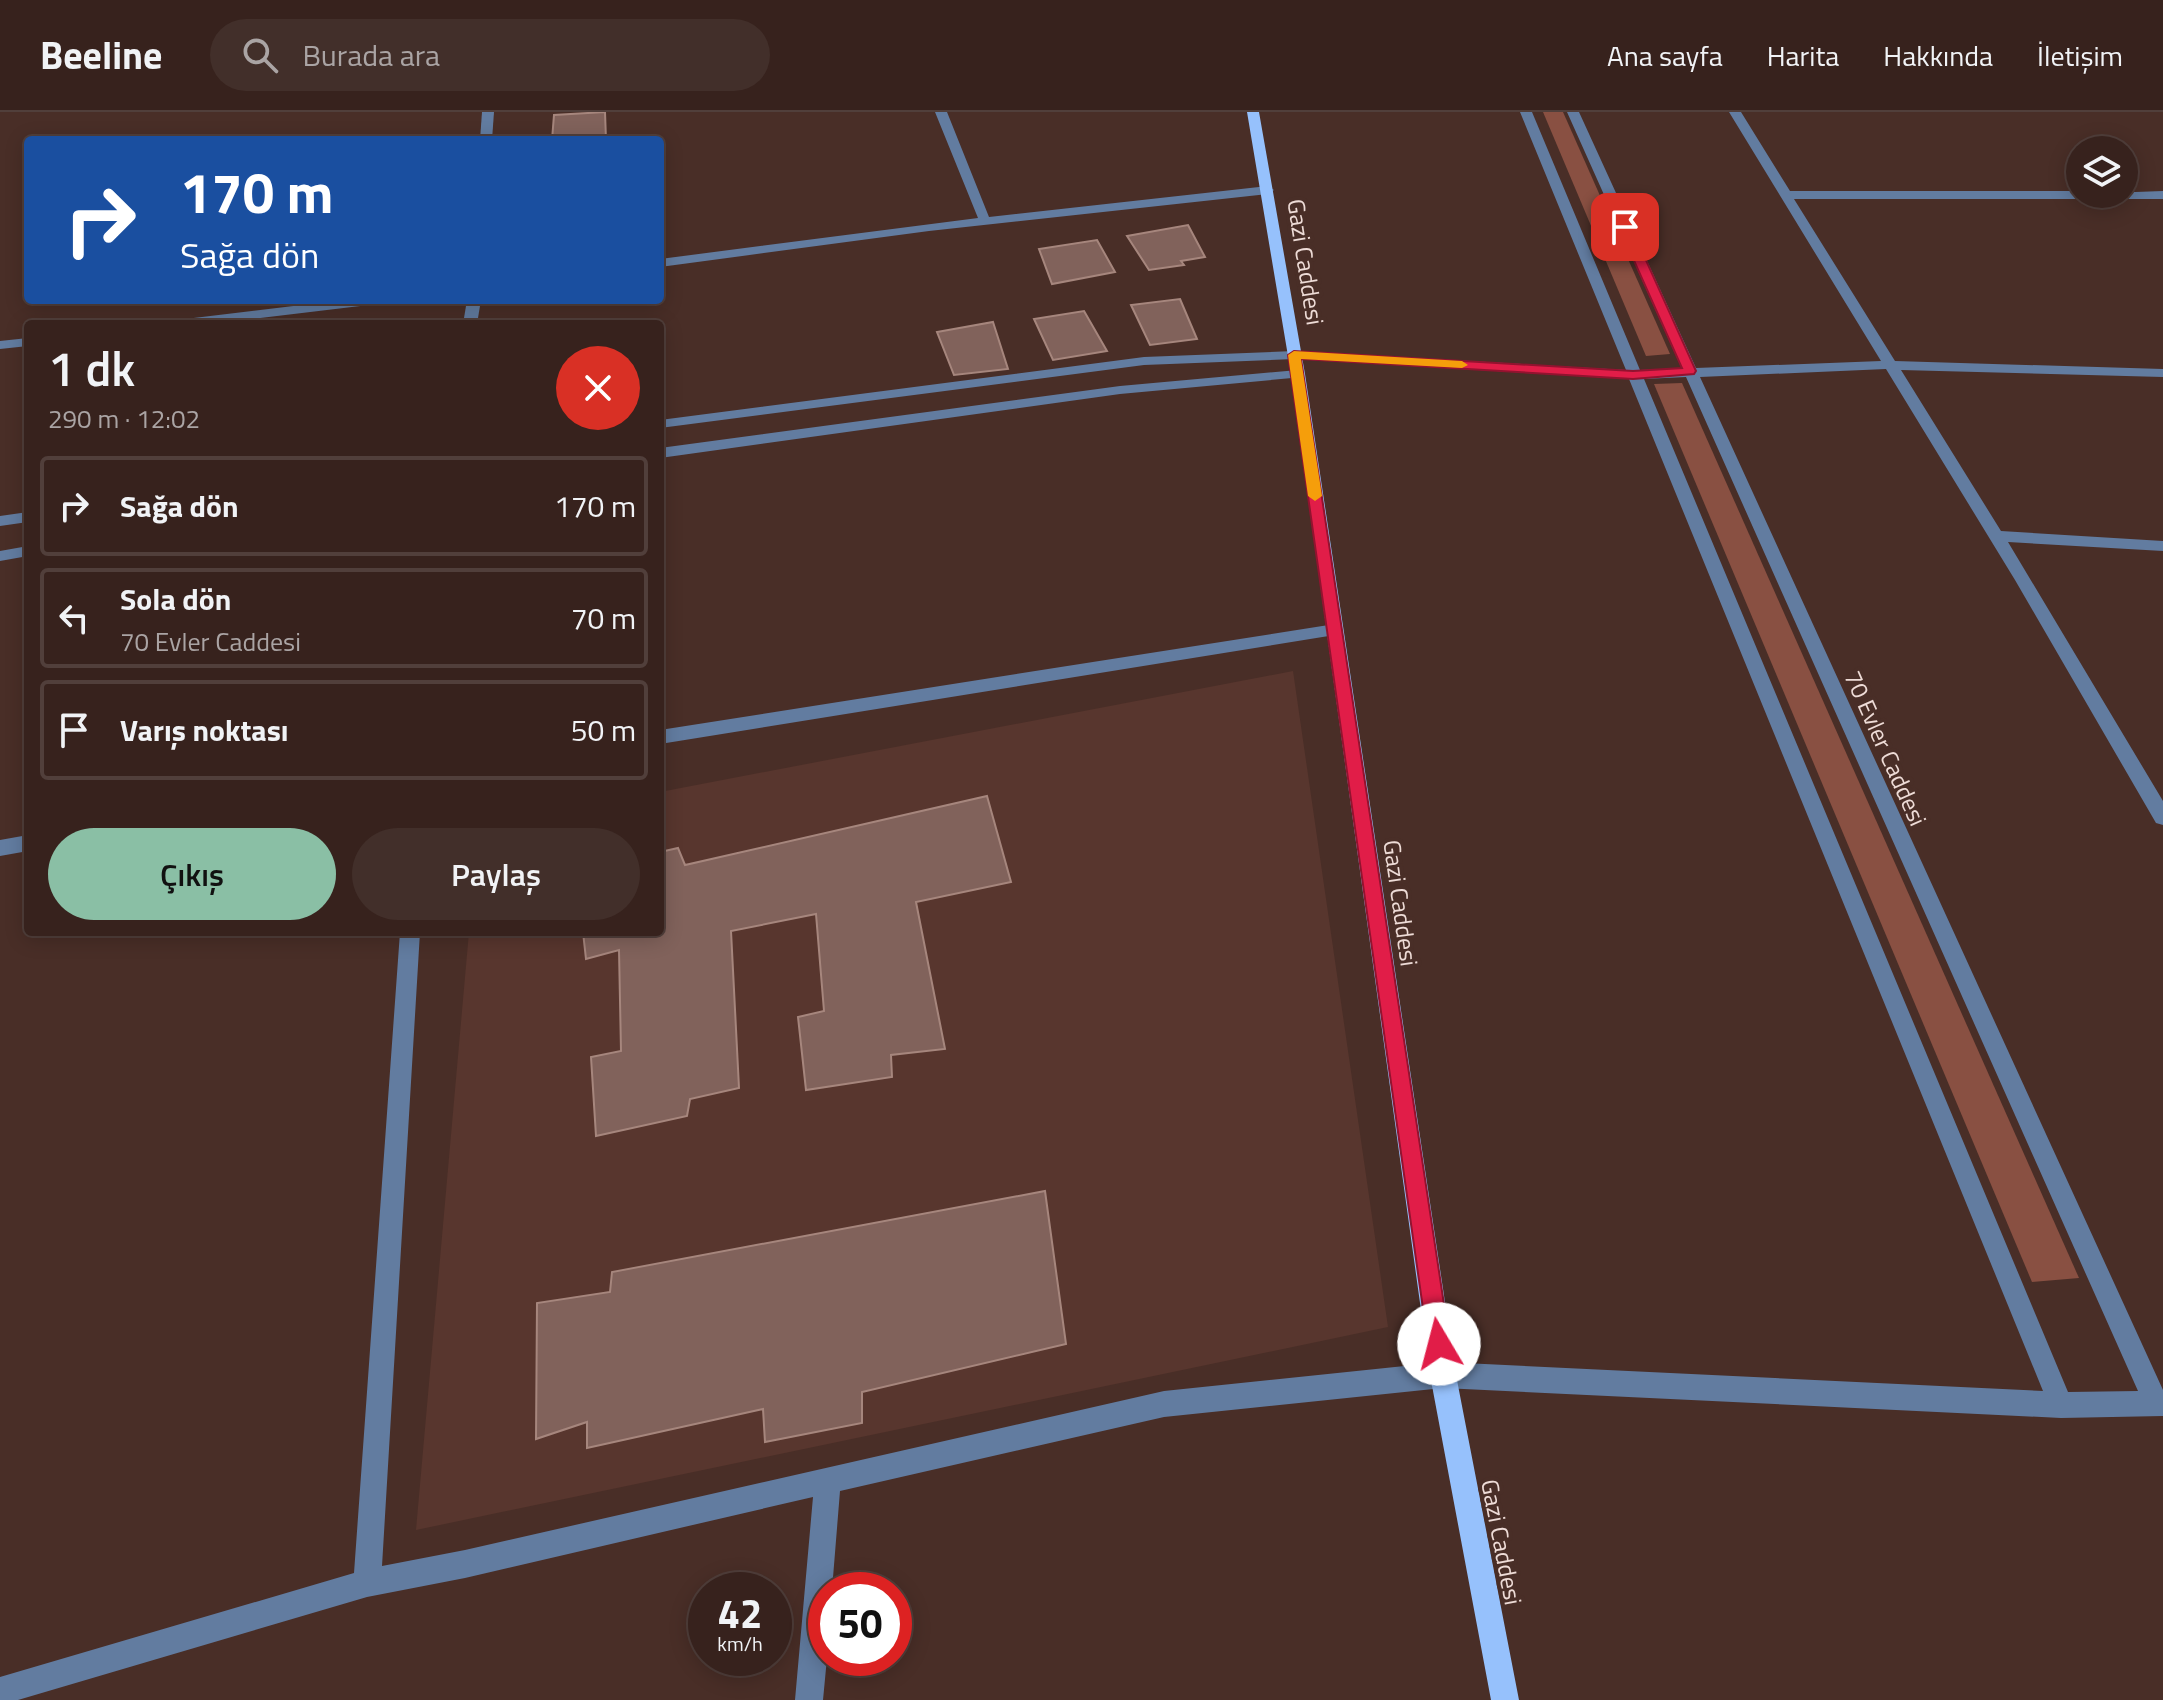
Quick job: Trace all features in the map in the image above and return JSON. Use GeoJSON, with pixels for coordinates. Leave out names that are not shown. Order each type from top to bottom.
{"type":"FeatureCollection","features":[{"type":"Feature","properties":{"kind":"main road","name":"Gazi Caddesi"},"geometry":{"type":"LineString","coordinates":[[1253,112],[1296,364],[1443,1375],[1505,1700]]}},
{"type":"Feature","properties":{"kind":"street"},"geometry":{"type":"LineString","coordinates":[[486,136],[488,112]]}},
{"type":"Feature","properties":{"kind":"street"},"geometry":{"type":"LineString","coordinates":[[941,112],[985,221]]}},
{"type":"Feature","properties":{"kind":"street"},"geometry":{"type":"LineString","coordinates":[[1526,112],[2061,1405]]}},
{"type":"Feature","properties":{"kind":"street","name":"70 Evler Caddesi"},"geometry":{"type":"LineString","coordinates":[[1573,112],[2159,1403]]}},
{"type":"Feature","properties":{"kind":"street"},"geometry":{"type":"LineString","coordinates":[[1735,112],[1996,536],[2163,818]]}},
{"type":"Feature","properties":{"kind":"street"},"geometry":{"type":"LineString","coordinates":[[664,262],[985,221],[1268,190]]}},
{"type":"Feature","properties":{"kind":"street"},"geometry":{"type":"LineString","coordinates":[[1786,195],[2163,195]]}},
{"type":"Feature","properties":{"kind":"street"},"geometry":{"type":"LineString","coordinates":[[210,320],[344,304]]}},
{"type":"Feature","properties":{"kind":"street"},"geometry":{"type":"LineString","coordinates":[[0,345],[24,342]]}},
{"type":"Feature","properties":{"kind":"street"},"geometry":{"type":"LineString","coordinates":[[664,423],[1144,361],[1633,375],[1890,365],[2163,373]]}},
{"type":"Feature","properties":{"kind":"street"},"geometry":{"type":"LineString","coordinates":[[664,452],[1296,364]]}},
{"type":"Feature","properties":{"kind":"street"},"geometry":{"type":"LineString","coordinates":[[0,521],[24,518]]}},
{"type":"Feature","properties":{"kind":"street"},"geometry":{"type":"LineString","coordinates":[[1996,536],[2163,546]]}},
{"type":"Feature","properties":{"kind":"street"},"geometry":{"type":"LineString","coordinates":[[0,556],[24,552]]}},
{"type":"Feature","properties":{"kind":"street"},"geometry":{"type":"LineString","coordinates":[[664,736],[1335,630]]}},
{"type":"Feature","properties":{"kind":"street"},"geometry":{"type":"LineString","coordinates":[[0,848],[24,844]]}},
{"type":"Feature","properties":{"kind":"street"},"geometry":{"type":"LineString","coordinates":[[367,1583],[410,936]]}},
{"type":"Feature","properties":{"kind":"street"},"geometry":{"type":"LineString","coordinates":[[0,1691],[367,1583],[465,1564],[1164,1404],[1443,1375],[2061,1405],[2159,1403]]}},
{"type":"Feature","properties":{"kind":"street"},"geometry":{"type":"LineString","coordinates":[[809,1700],[828,1481]]}},
{"type":"Feature","properties":{"kind":"shaded area"},"geometry":{"type":"Polygon","coordinates":[[[1543,112],[1563,112],[1670,354],[1646,356],[1543,112]]]}},
{"type":"Feature","properties":{"kind":"shaded area"},"geometry":{"type":"Polygon","coordinates":[[[1682,383],[2079,1278],[2032,1282],[1654,384],[1682,383]]]}},
{"type":"Feature","properties":{"kind":"shaded area"},"geometry":{"type":"Polygon","coordinates":[[[1293,671],[1388,1327],[416,1530],[469,936],[664,936],[664,791],[1293,671]]]}},
{"type":"Feature","properties":{"kind":"building"},"geometry":{"type":"Polygon","coordinates":[[[605,112],[606,136],[552,136],[554,115],[605,112]]]}},
{"type":"Feature","properties":{"kind":"building"},"geometry":{"type":"Polygon","coordinates":[[[1188,225],[1205,257],[1181,261],[1184,265],[1149,270],[1127,236],[1188,225]]]}},
{"type":"Feature","properties":{"kind":"building"},"geometry":{"type":"Polygon","coordinates":[[[1097,240],[1115,272],[1052,284],[1039,249],[1097,240]]]}},
{"type":"Feature","properties":{"kind":"building"},"geometry":{"type":"Polygon","coordinates":[[[1180,299],[1197,339],[1150,345],[1131,305],[1180,299]]]}},
{"type":"Feature","properties":{"kind":"building"},"geometry":{"type":"Polygon","coordinates":[[[1084,311],[1107,351],[1053,360],[1034,319],[1084,311]]]}},
{"type":"Feature","properties":{"kind":"building"},"geometry":{"type":"Polygon","coordinates":[[[993,322],[1008,369],[954,375],[937,332],[993,322]]]}},
{"type":"Feature","properties":{"kind":"building"},"geometry":{"type":"Polygon","coordinates":[[[987,796],[1011,882],[916,902],[945,1049],[891,1055],[892,1077],[806,1090],[798,1017],[824,1011],[816,914],[731,931],[739,1088],[690,1099],[687,1116],[596,1136],[591,1057],[621,1051],[619,950],[586,959],[583,936],[664,936],[664,851],[678,848],[685,865],[987,796]]]}},
{"type":"Feature","properties":{"kind":"building"},"geometry":{"type":"Polygon","coordinates":[[[1045,1191],[1066,1344],[862,1392],[862,1423],[765,1442],[763,1409],[587,1448],[587,1422],[536,1439],[537,1303],[610,1292],[612,1272],[1045,1191]]]}},
{"type":"Feature","properties":{"kind":"slow traffic"},"geometry":{"type":"LineString","coordinates":[[1315,496],[1294,355],[1462,365]]}},
{"type":"Feature","properties":{"kind":"route"},"geometry":{"type":"LineString","coordinates":[[1439,1344],[1294,355],[1633,375],[1690,371],[1625,227]]}}]}
